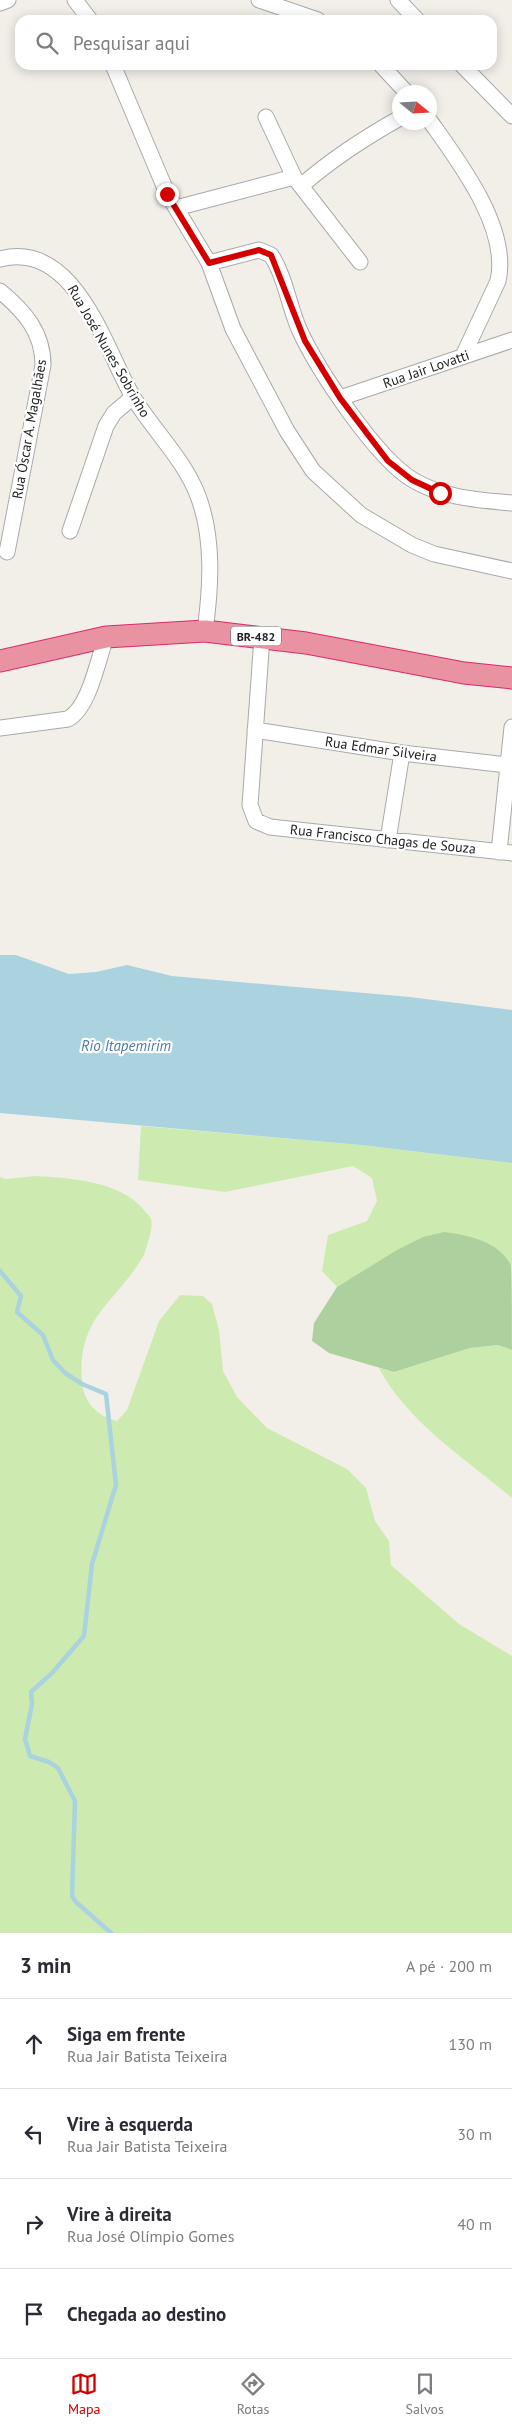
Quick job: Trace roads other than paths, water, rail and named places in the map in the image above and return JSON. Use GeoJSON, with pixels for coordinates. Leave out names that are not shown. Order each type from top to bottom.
{"type":"FeatureCollection","features":[{"type":"Feature","properties":{"kind":"highway","name":"BR-482"},"geometry":{"type":"LineString","coordinates":[[0,661],[106,637],[204,631],[262,637],[464,673],[512,678]]}},
{"type":"Feature","properties":{"kind":"street"},"geometry":{"type":"LineString","coordinates":[[0,3],[8,0]]}},
{"type":"Feature","properties":{"kind":"street"},"geometry":{"type":"LineString","coordinates":[[74,0],[86,15]]}},
{"type":"Feature","properties":{"kind":"street"},"geometry":{"type":"LineString","coordinates":[[259,0],[303,15]]}},
{"type":"Feature","properties":{"kind":"street"},"geometry":{"type":"LineString","coordinates":[[398,0],[412,15]]}},
{"type":"Feature","properties":{"kind":"street"},"geometry":{"type":"LineString","coordinates":[[115,70],[151,161],[209,263],[233,329],[287,431],[313,471],[361,515],[412,545],[434,554],[512,570]]}},
{"type":"Feature","properties":{"kind":"street"},"geometry":{"type":"LineString","coordinates":[[385,70],[399,85]]}},
{"type":"Feature","properties":{"kind":"street"},"geometry":{"type":"LineString","coordinates":[[467,70],[512,116]]}},
{"type":"Feature","properties":{"kind":"street"},"geometry":{"type":"LineString","coordinates":[[266,117],[297,181],[360,262]]}},
{"type":"Feature","properties":{"kind":"street"},"geometry":{"type":"LineString","coordinates":[[176,208],[297,181],[392,123]]}},
{"type":"Feature","properties":{"kind":"street"},"geometry":{"type":"LineString","coordinates":[[437,130],[463,166],[486,209],[499,255],[501,270],[498,281],[463,356]]}},
{"type":"Feature","properties":{"kind":"street"},"geometry":{"type":"LineString","coordinates":[[209,263],[259,250],[271,255],[305,341],[340,398],[388,461],[412,480],[440,493],[512,503]]}},
{"type":"Feature","properties":{"kind":"street","name":"Rua José Nunes Sobrinho"},"geometry":{"type":"LineString","coordinates":[[0,259],[17,256],[37,260],[54,268],[72,283],[100,331],[133,397],[182,466],[198,495],[206,530],[210,562],[209,600],[204,631]]}},
{"type":"Feature","properties":{"kind":"street","name":"Rua Óscar A. Magalhães"},"geometry":{"type":"LineString","coordinates":[[0,290],[30,320],[43,349],[43,365],[6,552]]}},
{"type":"Feature","properties":{"kind":"street","name":"Rua Jair Lovatti"},"geometry":{"type":"LineString","coordinates":[[340,398],[512,340]]}},
{"type":"Feature","properties":{"kind":"street"},"geometry":{"type":"LineString","coordinates":[[70,531],[106,426],[114,413],[133,397]]}},
{"type":"Feature","properties":{"kind":"street"},"geometry":{"type":"LineString","coordinates":[[0,728],[68,719],[75,716],[84,702],[106,637]]}},
{"type":"Feature","properties":{"kind":"street"},"geometry":{"type":"LineString","coordinates":[[255,730],[262,637]]}},
{"type":"Feature","properties":{"kind":"street"},"geometry":{"type":"LineString","coordinates":[[505,852],[507,765],[512,727]]}},
{"type":"Feature","properties":{"kind":"street","name":"Rua Edmar Silveira"},"geometry":{"type":"LineString","coordinates":[[255,730],[402,753],[507,765]]}},
{"type":"Feature","properties":{"kind":"street","name":"Rua Francisco Chagas de Souza"},"geometry":{"type":"LineString","coordinates":[[255,730],[250,805],[256,821],[270,827],[505,852]]}},
{"type":"Feature","properties":{"kind":"street"},"geometry":{"type":"LineString","coordinates":[[388,840],[402,753]]}},
{"type":"Feature","properties":{"kind":"water","name":"Rio Itapemirim"},"geometry":{"type":"Polygon","coordinates":[[[0,955],[16,955],[69,974],[96,972],[127,965],[172,976],[410,997],[512,1010],[512,1163],[361,1145],[0,1113],[0,955]]]}},
{"type":"Feature","properties":{"kind":"waterway"},"geometry":{"type":"LineString","coordinates":[[0,1271],[21,1296],[17,1312],[43,1335],[53,1360],[65,1373],[82,1384],[106,1394],[116,1485],[92,1564],[84,1636],[52,1673],[31,1692],[32,1704],[25,1739],[30,1756],[49,1762],[58,1768],[75,1801],[72,1896],[76,1902],[111,1933]]}}]}
